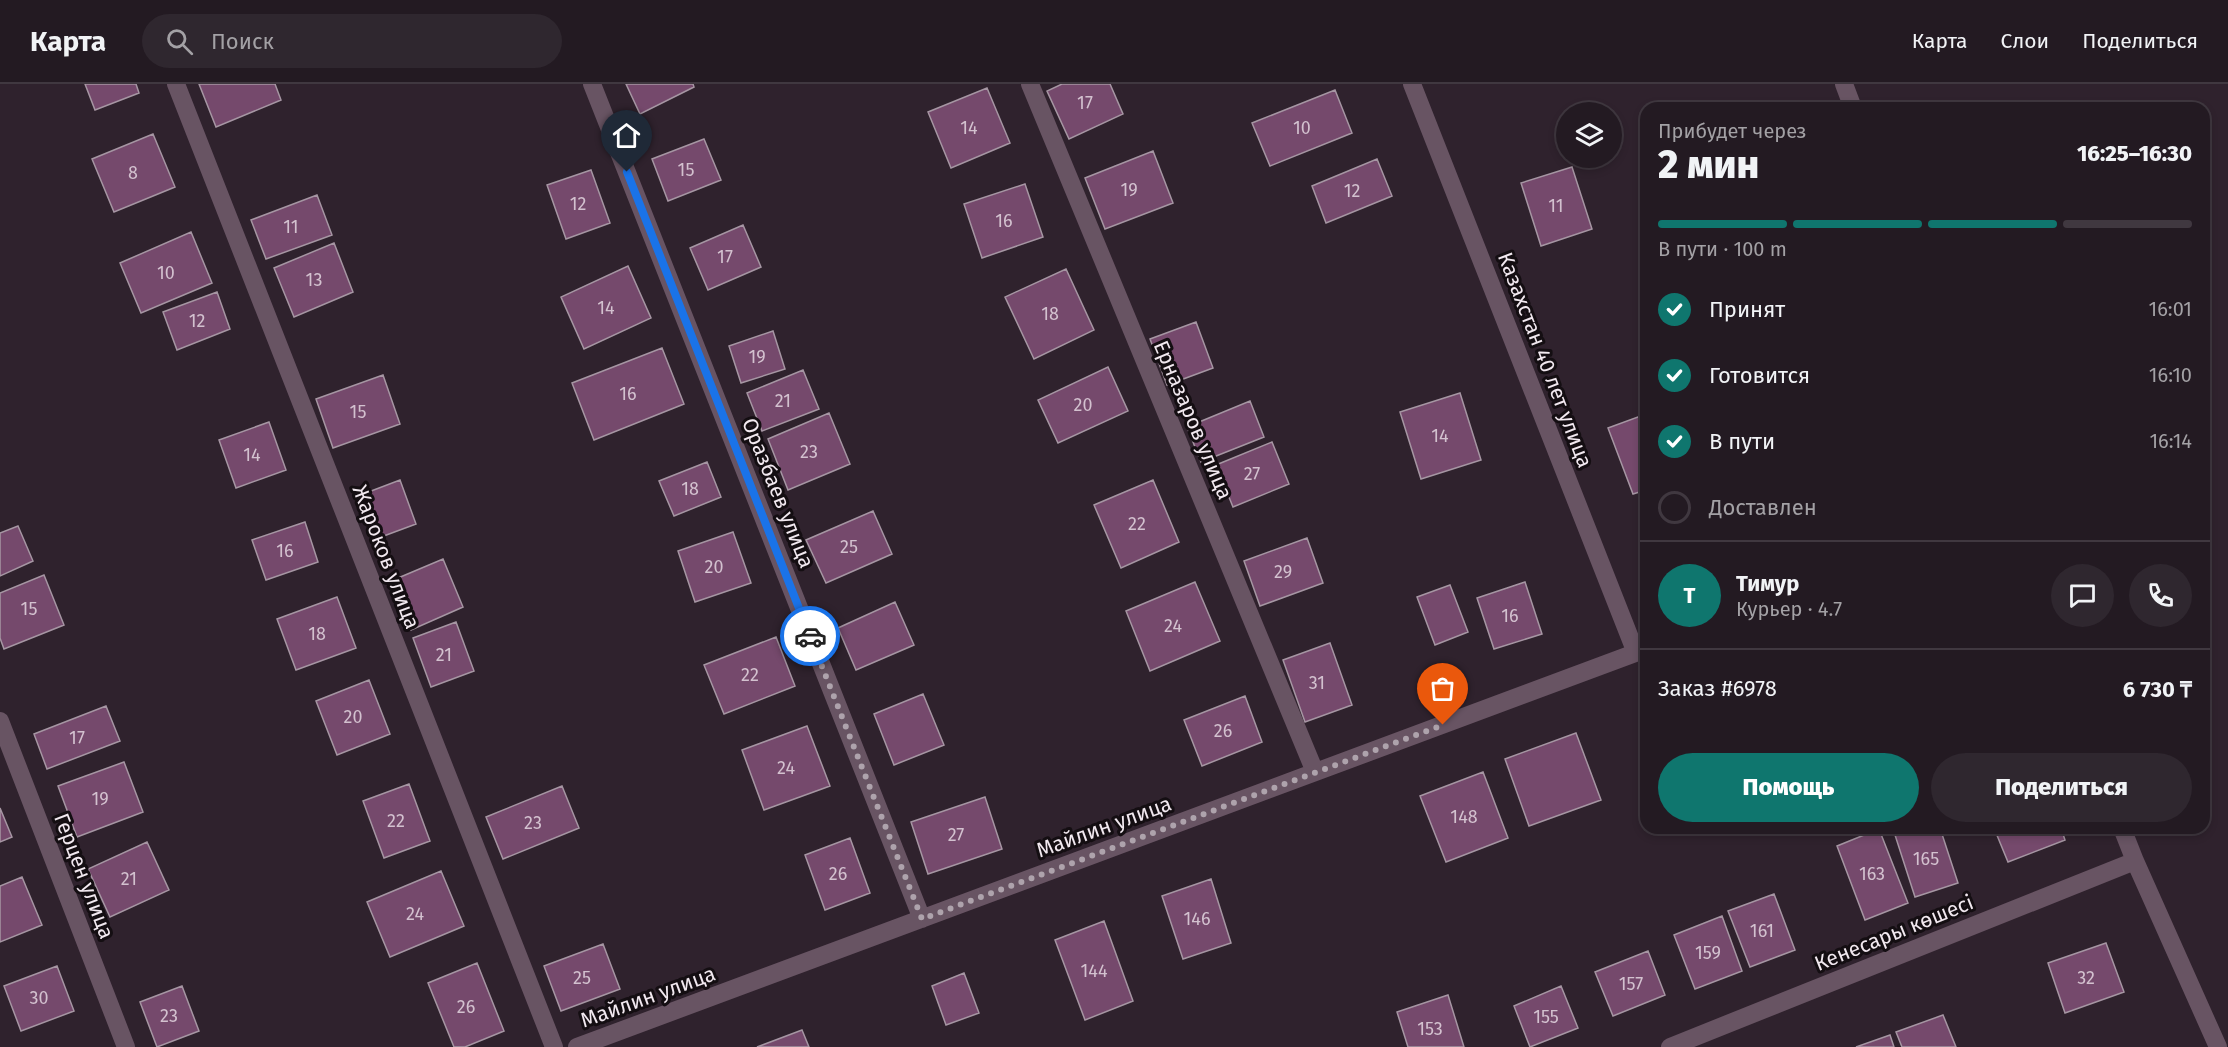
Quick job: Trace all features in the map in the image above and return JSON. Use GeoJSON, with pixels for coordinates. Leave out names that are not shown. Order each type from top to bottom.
{"type":"FeatureCollection","features":[{"type":"Feature","properties":{"kind":"street","name":"Жароков улица"},"geometry":{"type":"LineString","coordinates":[[176,84],[554,1047]]}},
{"type":"Feature","properties":{"kind":"street","name":"Оразбаев улица"},"geometry":{"type":"LineString","coordinates":[[592,84],[922,919]]}},
{"type":"Feature","properties":{"kind":"street","name":"Ерназаров улица"},"geometry":{"type":"LineString","coordinates":[[1030,84],[1315,772]]}},
{"type":"Feature","properties":{"kind":"street","name":"Казахстан 40 лет улица"},"geometry":{"type":"LineString","coordinates":[[1412,84],[1640,649]]}},
{"type":"Feature","properties":{"kind":"street"},"geometry":{"type":"LineString","coordinates":[[1844,84],[1851,102]]}},
{"type":"Feature","properties":{"kind":"street","name":"Майлин улица"},"geometry":{"type":"LineString","coordinates":[[578,1047],[1640,651]]}},
{"type":"Feature","properties":{"kind":"street","name":"Герцен улица"},"geometry":{"type":"LineString","coordinates":[[0,721],[126,1047]]}},
{"type":"Feature","properties":{"kind":"street"},"geometry":{"type":"LineString","coordinates":[[2124,834],[2218,1047]]}},
{"type":"Feature","properties":{"kind":"street","name":"Кенесары көшесі"},"geometry":{"type":"LineString","coordinates":[[1670,1047],[2135,861]]}},
{"type":"Feature","properties":{"kind":"building"},"geometry":{"type":"Polygon","coordinates":[[[85,84],[136,84],[139,93],[95,110],[85,84]]]}},
{"type":"Feature","properties":{"kind":"building"},"geometry":{"type":"Polygon","coordinates":[[[199,84],[275,84],[281,100],[216,127],[199,84]]]}},
{"type":"Feature","properties":{"kind":"building"},"geometry":{"type":"Polygon","coordinates":[[[626,84],[693,84],[694,87],[640,114],[626,84]]]}},
{"type":"Feature","properties":{"kind":"building"},"geometry":{"type":"Polygon","coordinates":[[[1062,84],[1110,84],[1123,114],[1069,139],[1047,91],[1062,84]]]}},
{"type":"Feature","properties":{"kind":"building"},"geometry":{"type":"Polygon","coordinates":[[[987,88],[1010,143],[951,168],[928,112],[987,88]]]}},
{"type":"Feature","properties":{"kind":"building"},"geometry":{"type":"Polygon","coordinates":[[[1335,90],[1352,133],[1270,166],[1252,123],[1335,90]]]}},
{"type":"Feature","properties":{"kind":"building"},"geometry":{"type":"Polygon","coordinates":[[[153,134],[175,187],[114,212],[92,159],[153,134]]]}},
{"type":"Feature","properties":{"kind":"building"},"geometry":{"type":"Polygon","coordinates":[[[704,139],[721,180],[668,201],[652,159],[704,139]]]}},
{"type":"Feature","properties":{"kind":"building"},"geometry":{"type":"Polygon","coordinates":[[[1153,151],[1173,203],[1105,229],[1085,178],[1153,151]]]}},
{"type":"Feature","properties":{"kind":"building"},"geometry":{"type":"Polygon","coordinates":[[[1377,159],[1392,196],[1326,223],[1312,186],[1377,159]]]}},
{"type":"Feature","properties":{"kind":"building"},"geometry":{"type":"Polygon","coordinates":[[[1572,168],[1592,229],[1541,246],[1521,183],[1572,168]]]}},
{"type":"Feature","properties":{"kind":"building"},"geometry":{"type":"Polygon","coordinates":[[[591,170],[610,223],[566,239],[547,185],[591,170]]]}},
{"type":"Feature","properties":{"kind":"building"},"geometry":{"type":"Polygon","coordinates":[[[1025,184],[1043,237],[982,258],[964,204],[1025,184]]]}},
{"type":"Feature","properties":{"kind":"building"},"geometry":{"type":"Polygon","coordinates":[[[317,195],[332,235],[266,259],[251,220],[317,195]]]}},
{"type":"Feature","properties":{"kind":"building"},"geometry":{"type":"Polygon","coordinates":[[[743,225],[761,267],[708,290],[690,248],[743,225]]]}},
{"type":"Feature","properties":{"kind":"building"},"geometry":{"type":"Polygon","coordinates":[[[191,232],[212,283],[141,313],[120,263],[191,232]]]}},
{"type":"Feature","properties":{"kind":"building"},"geometry":{"type":"Polygon","coordinates":[[[334,243],[353,292],[294,317],[274,268],[334,243]]]}},
{"type":"Feature","properties":{"kind":"building"},"geometry":{"type":"Polygon","coordinates":[[[628,266],[651,318],[584,349],[561,297],[628,266]]]}},
{"type":"Feature","properties":{"kind":"building"},"geometry":{"type":"Polygon","coordinates":[[[1066,269],[1094,330],[1034,359],[1005,297],[1066,269]]]}},
{"type":"Feature","properties":{"kind":"building"},"geometry":{"type":"Polygon","coordinates":[[[217,292],[230,329],[177,350],[163,312],[217,292]]]}},
{"type":"Feature","properties":{"kind":"building"},"geometry":{"type":"Polygon","coordinates":[[[1196,322],[1213,368],[1167,385],[1150,339],[1196,322]]]}},
{"type":"Feature","properties":{"kind":"building"},"geometry":{"type":"Polygon","coordinates":[[[773,331],[785,369],[741,383],[729,346],[773,331]]]}},
{"type":"Feature","properties":{"kind":"building"},"geometry":{"type":"Polygon","coordinates":[[[662,348],[684,404],[594,440],[572,383],[662,348]]]}},
{"type":"Feature","properties":{"kind":"building"},"geometry":{"type":"Polygon","coordinates":[[[1108,367],[1128,411],[1058,443],[1038,400],[1108,367]]]}},
{"type":"Feature","properties":{"kind":"building"},"geometry":{"type":"Polygon","coordinates":[[[803,370],[819,409],[762,431],[747,393],[803,370]]]}},
{"type":"Feature","properties":{"kind":"building"},"geometry":{"type":"Polygon","coordinates":[[[383,375],[400,424],[333,448],[316,399],[383,375]]]}},
{"type":"Feature","properties":{"kind":"building"},"geometry":{"type":"Polygon","coordinates":[[[1460,393],[1481,460],[1421,479],[1400,412],[1460,393]]]}},
{"type":"Feature","properties":{"kind":"building"},"geometry":{"type":"Polygon","coordinates":[[[1250,401],[1264,437],[1201,462],[1187,427],[1250,401]]]}},
{"type":"Feature","properties":{"kind":"building"},"geometry":{"type":"Polygon","coordinates":[[[829,413],[850,464],[788,490],[768,439],[829,413]]]}},
{"type":"Feature","properties":{"kind":"building"},"geometry":{"type":"Polygon","coordinates":[[[1640,416],[1640,492],[1633,494],[1608,428],[1640,416]]]}},
{"type":"Feature","properties":{"kind":"building"},"geometry":{"type":"Polygon","coordinates":[[[269,422],[286,470],[236,488],[219,440],[269,422]]]}},
{"type":"Feature","properties":{"kind":"building"},"geometry":{"type":"Polygon","coordinates":[[[1272,442],[1289,484],[1233,507],[1216,465],[1272,442]]]}},
{"type":"Feature","properties":{"kind":"building"},"geometry":{"type":"Polygon","coordinates":[[[707,462],[721,497],[674,516],[659,481],[707,462]]]}},
{"type":"Feature","properties":{"kind":"building"},"geometry":{"type":"Polygon","coordinates":[[[400,480],[416,524],[373,540],[358,496],[400,480]]]}},
{"type":"Feature","properties":{"kind":"building"},"geometry":{"type":"Polygon","coordinates":[[[1153,480],[1179,542],[1121,568],[1094,505],[1153,480]]]}},
{"type":"Feature","properties":{"kind":"building"},"geometry":{"type":"Polygon","coordinates":[[[873,511],[892,554],[826,583],[806,540],[873,511]]]}},
{"type":"Feature","properties":{"kind":"building"},"geometry":{"type":"Polygon","coordinates":[[[305,522],[318,562],[266,580],[252,540],[305,522]]]}},
{"type":"Feature","properties":{"kind":"building"},"geometry":{"type":"Polygon","coordinates":[[[18,526],[33,561],[0,576],[0,533],[18,526]]]}},
{"type":"Feature","properties":{"kind":"building"},"geometry":{"type":"Polygon","coordinates":[[[733,532],[751,583],[695,602],[678,551],[733,532]]]}},
{"type":"Feature","properties":{"kind":"building"},"geometry":{"type":"Polygon","coordinates":[[[1307,538],[1323,583],[1260,606],[1244,561],[1307,538]]]}},
{"type":"Feature","properties":{"kind":"building"},"geometry":{"type":"Polygon","coordinates":[[[443,559],[463,607],[411,630],[391,581],[443,559]]]}},
{"type":"Feature","properties":{"kind":"building"},"geometry":{"type":"Polygon","coordinates":[[[44,575],[64,625],[4,649],[0,638],[0,593],[44,575]]]}},
{"type":"Feature","properties":{"kind":"building"},"geometry":{"type":"Polygon","coordinates":[[[1195,582],[1220,641],[1150,671],[1126,611],[1195,582]]]}},
{"type":"Feature","properties":{"kind":"building"},"geometry":{"type":"Polygon","coordinates":[[[1525,582],[1542,634],[1494,649],[1477,598],[1525,582]]]}},
{"type":"Feature","properties":{"kind":"building"},"geometry":{"type":"Polygon","coordinates":[[[1450,585],[1468,632],[1435,645],[1417,597],[1450,585]]]}},
{"type":"Feature","properties":{"kind":"building"},"geometry":{"type":"Polygon","coordinates":[[[337,597],[356,648],[296,670],[277,619],[337,597]]]}},
{"type":"Feature","properties":{"kind":"building"},"geometry":{"type":"Polygon","coordinates":[[[895,602],[914,645],[856,670],[838,628],[895,602]]]}},
{"type":"Feature","properties":{"kind":"building"},"geometry":{"type":"Polygon","coordinates":[[[456,622],[474,671],[431,687],[413,638],[456,622]]]}},
{"type":"Feature","properties":{"kind":"building"},"geometry":{"type":"Polygon","coordinates":[[[776,637],[795,686],[724,714],[704,665],[776,637]]]}},
{"type":"Feature","properties":{"kind":"building"},"geometry":{"type":"Polygon","coordinates":[[[1330,643],[1352,705],[1305,722],[1283,660],[1330,643]]]}},
{"type":"Feature","properties":{"kind":"building"},"geometry":{"type":"Polygon","coordinates":[[[369,680],[390,734],[337,755],[316,701],[369,680]]]}},
{"type":"Feature","properties":{"kind":"building"},"geometry":{"type":"Polygon","coordinates":[[[923,694],[944,745],[894,765],[874,714],[923,694]]]}},
{"type":"Feature","properties":{"kind":"building"},"geometry":{"type":"Polygon","coordinates":[[[1245,696],[1262,742],[1202,766],[1184,720],[1245,696]]]}},
{"type":"Feature","properties":{"kind":"building"},"geometry":{"type":"Polygon","coordinates":[[[106,706],[120,741],[47,769],[34,734],[106,706]]]}},
{"type":"Feature","properties":{"kind":"building"},"geometry":{"type":"Polygon","coordinates":[[[807,726],[830,786],[764,810],[742,750],[807,726]]]}},
{"type":"Feature","properties":{"kind":"building"},"geometry":{"type":"Polygon","coordinates":[[[1576,733],[1601,800],[1529,826],[1505,759],[1576,733]]]}},
{"type":"Feature","properties":{"kind":"building"},"geometry":{"type":"Polygon","coordinates":[[[124,762],[143,812],[77,837],[58,786],[124,762]]]}},
{"type":"Feature","properties":{"kind":"building"},"geometry":{"type":"Polygon","coordinates":[[[1483,772],[1508,838],[1446,862],[1420,796],[1483,772]]]}},
{"type":"Feature","properties":{"kind":"building"},"geometry":{"type":"Polygon","coordinates":[[[409,784],[430,841],[384,858],[363,801],[409,784]]]}},
{"type":"Feature","properties":{"kind":"building"},"geometry":{"type":"Polygon","coordinates":[[[562,786],[579,828],[503,859],[486,817],[562,786]]]}},
{"type":"Feature","properties":{"kind":"building"},"geometry":{"type":"Polygon","coordinates":[[[985,797],[1002,849],[928,874],[911,822],[985,797]]]}},
{"type":"Feature","properties":{"kind":"building"},"geometry":{"type":"Polygon","coordinates":[[[0,808],[12,837],[0,842],[0,808]]]}},
{"type":"Feature","properties":{"kind":"building"},"geometry":{"type":"Polygon","coordinates":[[[1867,834],[1881,834],[1908,903],[1865,920],[1837,846],[1867,834]]]}},
{"type":"Feature","properties":{"kind":"building"},"geometry":{"type":"Polygon","coordinates":[[[1942,834],[1958,883],[1915,897],[1895,835],[1942,834]]]}},
{"type":"Feature","properties":{"kind":"building"},"geometry":{"type":"Polygon","coordinates":[[[1996,834],[2063,834],[2065,840],[2008,862],[1996,834]]]}},
{"type":"Feature","properties":{"kind":"building"},"geometry":{"type":"Polygon","coordinates":[[[850,838],[870,893],[825,910],[805,855],[850,838]]]}},
{"type":"Feature","properties":{"kind":"building"},"geometry":{"type":"Polygon","coordinates":[[[147,842],[169,890],[110,917],[88,869],[147,842]]]}},
{"type":"Feature","properties":{"kind":"building"},"geometry":{"type":"Polygon","coordinates":[[[441,871],[464,926],[390,957],[367,902],[441,871]]]}},
{"type":"Feature","properties":{"kind":"building"},"geometry":{"type":"Polygon","coordinates":[[[22,877],[42,925],[0,942],[0,886],[22,877]]]}},
{"type":"Feature","properties":{"kind":"building"},"geometry":{"type":"Polygon","coordinates":[[[1211,879],[1231,943],[1183,959],[1162,896],[1211,879]]]}},
{"type":"Feature","properties":{"kind":"building"},"geometry":{"type":"Polygon","coordinates":[[[1774,894],[1795,950],[1750,967],[1728,911],[1774,894]]]}},
{"type":"Feature","properties":{"kind":"building"},"geometry":{"type":"Polygon","coordinates":[[[1722,916],[1742,971],[1695,989],[1674,935],[1722,916]]]}},
{"type":"Feature","properties":{"kind":"building"},"geometry":{"type":"Polygon","coordinates":[[[1104,921],[1133,1001],[1085,1020],[1055,940],[1104,921]]]}},
{"type":"Feature","properties":{"kind":"building"},"geometry":{"type":"Polygon","coordinates":[[[2106,943],[2124,992],[2065,1013],[2048,963],[2106,943]]]}},
{"type":"Feature","properties":{"kind":"building"},"geometry":{"type":"Polygon","coordinates":[[[603,944],[620,989],[561,1011],[544,966],[603,944]]]}},
{"type":"Feature","properties":{"kind":"building"},"geometry":{"type":"Polygon","coordinates":[[[1648,951],[1665,995],[1613,1016],[1595,972],[1648,951]]]}},
{"type":"Feature","properties":{"kind":"building"},"geometry":{"type":"Polygon","coordinates":[[[477,963],[504,1031],[465,1047],[454,1047],[428,983],[477,963]]]}},
{"type":"Feature","properties":{"kind":"building"},"geometry":{"type":"Polygon","coordinates":[[[57,966],[74,1011],[21,1031],[4,986],[57,966]]]}},
{"type":"Feature","properties":{"kind":"building"},"geometry":{"type":"Polygon","coordinates":[[[964,973],[979,1013],[946,1025],[932,986],[964,973]]]}},
{"type":"Feature","properties":{"kind":"building"},"geometry":{"type":"Polygon","coordinates":[[[182,986],[199,1031],[157,1047],[140,1002],[182,986]]]}},
{"type":"Feature","properties":{"kind":"building"},"geometry":{"type":"Polygon","coordinates":[[[1561,986],[1578,1028],[1530,1047],[1514,1006],[1561,986]]]}},
{"type":"Feature","properties":{"kind":"building"},"geometry":{"type":"Polygon","coordinates":[[[1448,995],[1464,1047],[1408,1047],[1397,1012],[1448,995]]]}},
{"type":"Feature","properties":{"kind":"building"},"geometry":{"type":"Polygon","coordinates":[[[1943,1015],[1956,1047],[1902,1047],[1896,1032],[1943,1015]]]}},
{"type":"Feature","properties":{"kind":"building"},"geometry":{"type":"Polygon","coordinates":[[[802,1030],[809,1047],[757,1047],[802,1030]]]}},
{"type":"Feature","properties":{"kind":"building"},"geometry":{"type":"Polygon","coordinates":[[[1890,1035],[1894,1047],[1856,1047],[1890,1035]]]}},
{"type":"Feature","properties":{"kind":"way so far"},"geometry":{"type":"LineString","coordinates":[[810,636],[922,919],[1443,725]]}},
{"type":"Feature","properties":{"kind":"route"},"geometry":{"type":"LineString","coordinates":[[627,172],[810,636]]}}]}
